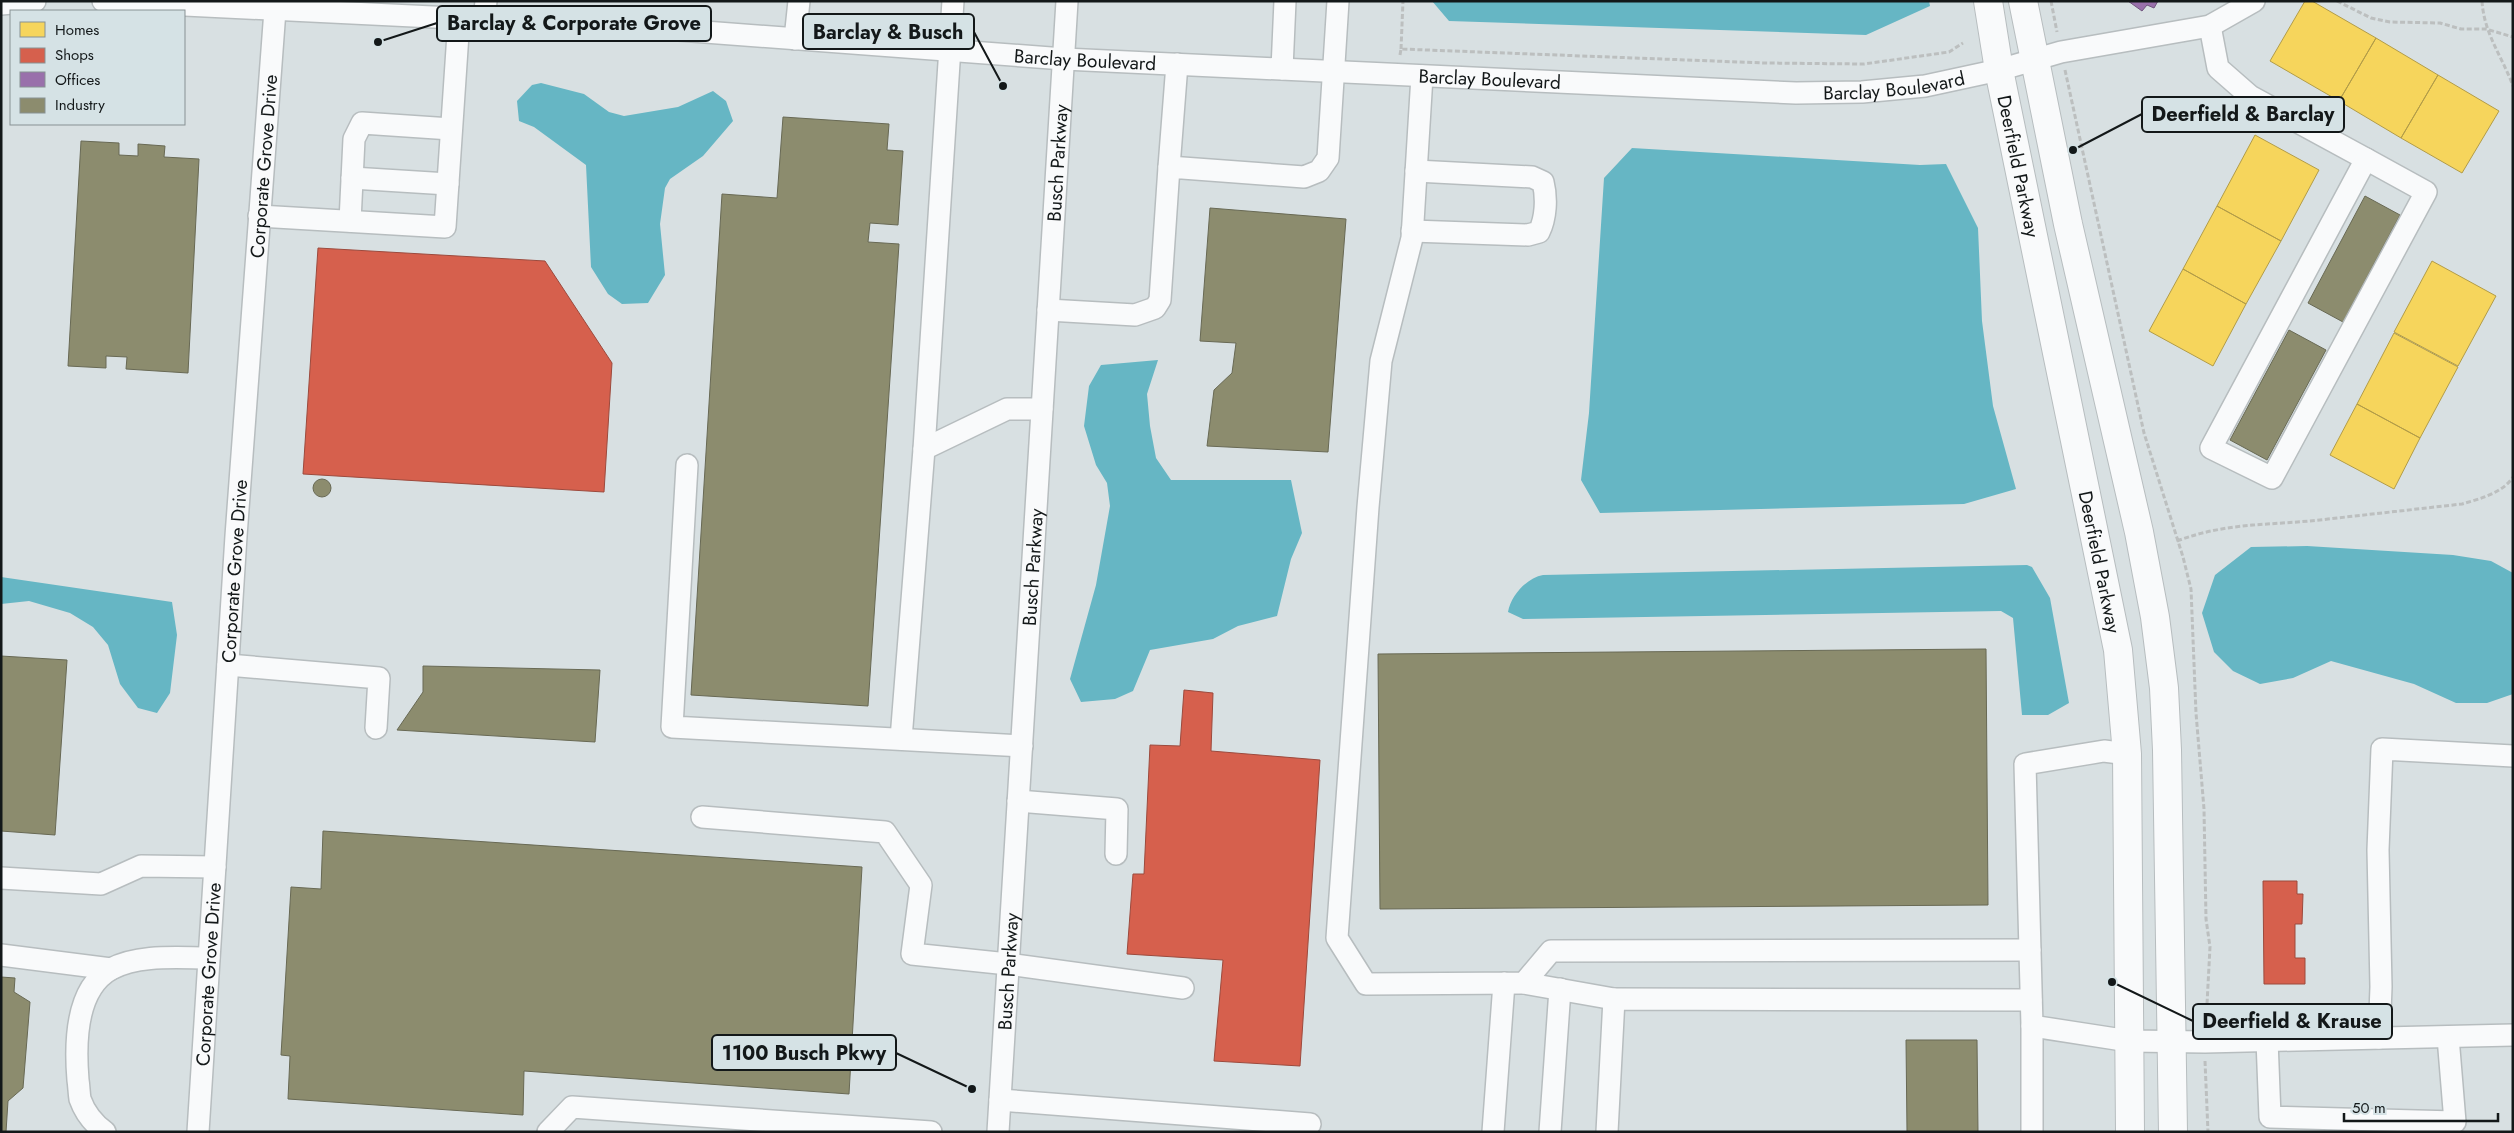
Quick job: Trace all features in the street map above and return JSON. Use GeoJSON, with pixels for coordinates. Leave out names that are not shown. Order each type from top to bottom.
{"type":"FeatureCollection","features":[{"type":"Feature","properties":{"kind":"main road","name":"Deerfield Parkway"},"geometry":{"type":"LineString","coordinates":[[1988,1],[2000,70],[2118,650],[2127,754],[2130,1132]]}},
{"type":"Feature","properties":{"kind":"main road","name":"Deerfield Parkway"},"geometry":{"type":"LineString","coordinates":[[2023,1],[2070,234],[2139,532],[2155,617],[2164,688],[2167,750],[2173,1132]]}},
{"type":"Feature","properties":{"kind":"street"},"geometry":{"type":"LineString","coordinates":[[1,4],[35,1]]}},
{"type":"Feature","properties":{"kind":"street","name":"Barclay Boulevard"},"geometry":{"type":"LineString","coordinates":[[103,1],[459,18],[485,10],[639,27],[1064,59],[1796,93],[1862,92],[1925,86],[2000,70],[2034,60]]}},
{"type":"Feature","properties":{"kind":"street"},"geometry":{"type":"LineString","coordinates":[[795,39],[799,1]]}},
{"type":"Feature","properties":{"kind":"street"},"geometry":{"type":"LineString","coordinates":[[901,739],[924,450],[953,1]]}},
{"type":"Feature","properties":{"kind":"street","name":"Busch Parkway"},"geometry":{"type":"LineString","coordinates":[[998,1132],[1066,1]]}},
{"type":"Feature","properties":{"kind":"street"},"geometry":{"type":"LineString","coordinates":[[1282,69],[1285,1]]}},
{"type":"Feature","properties":{"kind":"street"},"geometry":{"type":"LineString","coordinates":[[1170,167],[1304,176],[1319,171],[1328,158],[1338,1]]}},
{"type":"Feature","properties":{"kind":"street"},"geometry":{"type":"LineString","coordinates":[[2034,60],[2061,52],[2210,26],[2254,1]]}},
{"type":"Feature","properties":{"kind":"street","name":"Corporate Grove Drive"},"geometry":{"type":"LineString","coordinates":[[198,1132],[228,665],[274,10]]}},
{"type":"Feature","properties":{"kind":"street"},"geometry":{"type":"LineString","coordinates":[[259,216],[445,227],[459,18]]}},
{"type":"Feature","properties":{"kind":"street"},"geometry":{"type":"LineString","coordinates":[[2210,26],[2218,68],[2250,96],[2366,159],[2426,192],[2272,478],[2211,448],[2366,159]]}},
{"type":"Feature","properties":{"kind":"street"},"geometry":{"type":"LineString","coordinates":[[1048,310],[1135,315],[1155,308],[1160,300],[1177,64]]}},
{"type":"Feature","properties":{"kind":"street"},"geometry":{"type":"LineString","coordinates":[[1422,76],[1412,231],[1381,361],[1367,517],[1337,938],[1366,984],[1514,983],[1614,999],[2031,1000]]}},
{"type":"Feature","properties":{"kind":"street"},"geometry":{"type":"LineString","coordinates":[[350,221],[354,139],[362,123],[451,128]]}},
{"type":"Feature","properties":{"kind":"street"},"geometry":{"type":"LineString","coordinates":[[1412,231],[1528,235],[1539,232],[1543,224],[1545,192],[1542,182],[1532,177],[1416,172]]}},
{"type":"Feature","properties":{"kind":"street"},"geometry":{"type":"LineString","coordinates":[[352,178],[448,184]]}},
{"type":"Feature","properties":{"kind":"street"},"geometry":{"type":"LineString","coordinates":[[924,450],[1007,409],[1042,409]]}},
{"type":"Feature","properties":{"kind":"street"},"geometry":{"type":"LineString","coordinates":[[687,465],[672,727],[1022,746]]}},
{"type":"Feature","properties":{"kind":"street"},"geometry":{"type":"LineString","coordinates":[[228,665],[379,678],[376,728]]}},
{"type":"Feature","properties":{"kind":"street"},"geometry":{"type":"LineString","coordinates":[[2379,1038],[2381,987],[2378,850],[2382,749],[2513,756]]}},
{"type":"Feature","properties":{"kind":"street"},"geometry":{"type":"LineString","coordinates":[[2032,1132],[2032,1026],[2025,764],[2104,752],[2127,754]]}},
{"type":"Feature","properties":{"kind":"street"},"geometry":{"type":"LineString","coordinates":[[1018,801],[1117,809],[1116,854]]}},
{"type":"Feature","properties":{"kind":"street"},"geometry":{"type":"LineString","coordinates":[[702,817],[885,832],[921,884],[912,954],[1008,964],[1183,988]]}},
{"type":"Feature","properties":{"kind":"street"},"geometry":{"type":"LineString","coordinates":[[1,878],[101,884],[141,866],[215,867]]}},
{"type":"Feature","properties":{"kind":"street"},"geometry":{"type":"LineString","coordinates":[[1493,1132],[1514,983],[1551,951],[2030,950]]}},
{"type":"Feature","properties":{"kind":"street"},"geometry":{"type":"LineString","coordinates":[[1,955],[111,969]]}},
{"type":"Feature","properties":{"kind":"street"},"geometry":{"type":"LineString","coordinates":[[105,1132],[94,1124],[80,1098],[76,1063],[77,1040],[84,1002],[97,980],[111,969],[127,963],[158,958],[209,958]]}},
{"type":"Feature","properties":{"kind":"street"},"geometry":{"type":"LineString","coordinates":[[1550,1132],[1560,989]]}},
{"type":"Feature","properties":{"kind":"street"},"geometry":{"type":"LineString","coordinates":[[1607,1132],[1614,999]]}},
{"type":"Feature","properties":{"kind":"street"},"geometry":{"type":"LineString","coordinates":[[2032,1026],[2129,1041],[2513,1035]]}},
{"type":"Feature","properties":{"kind":"street"},"geometry":{"type":"LineString","coordinates":[[2267,1040],[2270,1117],[2460,1127],[2448,1037]]}},
{"type":"Feature","properties":{"kind":"street"},"geometry":{"type":"LineString","coordinates":[[1000,1100],[1310,1124]]}},
{"type":"Feature","properties":{"kind":"street"},"geometry":{"type":"LineString","coordinates":[[548,1132],[572,1107],[931,1132]]}},
{"type":"Feature","properties":{"kind":"path"},"geometry":{"type":"LineString","coordinates":[[1399,75],[1403,1]]}},
{"type":"Feature","properties":{"kind":"path"},"geometry":{"type":"LineString","coordinates":[[2337,1],[2371,18],[2390,22],[2440,23],[2461,29],[2486,30],[2513,37]]}},
{"type":"Feature","properties":{"kind":"path"},"geometry":{"type":"LineString","coordinates":[[2482,1],[2486,30],[2506,67],[2513,86]]}},
{"type":"Feature","properties":{"kind":"path"},"geometry":{"type":"LineString","coordinates":[[1401,49],[1765,63],[1864,64],[1949,52],[1963,43]]}},
{"type":"Feature","properties":{"kind":"path"},"geometry":{"type":"LineString","coordinates":[[2177,541],[2201,532],[2248,524],[2328,519],[2462,504],[2483,498],[2509,484],[2513,477]]}},
{"type":"Feature","properties":{"kind":"water"},"geometry":{"type":"Polygon","coordinates":[[[1432,1],[1929,1],[1930,6],[1866,35],[1449,21],[1432,1]]]}},
{"type":"Feature","properties":{"kind":"water"},"geometry":{"type":"Polygon","coordinates":[[[541,83],[584,94],[609,112],[624,116],[678,107],[713,91],[726,101],[733,121],[703,156],[670,179],[665,188],[660,224],[665,275],[648,303],[622,304],[608,294],[591,267],[586,165],[534,127],[519,121],[517,101],[532,85],[541,83]]]}},
{"type":"Feature","properties":{"kind":"water"},"geometry":{"type":"Polygon","coordinates":[[[1632,148],[1920,165],[1946,164],[1978,228],[1982,321],[1993,406],[2016,489],[1964,504],[1600,513],[1581,480],[1589,413],[1604,178],[1632,148]]]}},
{"type":"Feature","properties":{"kind":"water"},"geometry":{"type":"Polygon","coordinates":[[[1158,360],[1147,394],[1150,426],[1156,458],[1171,480],[1291,480],[1302,533],[1291,559],[1277,616],[1238,626],[1213,639],[1150,650],[1133,691],[1115,699],[1081,702],[1070,679],[1096,585],[1110,506],[1107,483],[1096,465],[1084,426],[1089,386],[1101,365],[1158,360]]]}},
{"type":"Feature","properties":{"kind":"water"},"geometry":{"type":"Polygon","coordinates":[[[2307,546],[2453,555],[2491,561],[2513,573],[2513,694],[2487,703],[2456,703],[2414,684],[2331,661],[2293,678],[2260,684],[2233,671],[2214,652],[2202,613],[2215,575],[2251,547],[2307,546]]]}},
{"type":"Feature","properties":{"kind":"water"},"geometry":{"type":"Polygon","coordinates":[[[2027,565],[2032,567],[2050,598],[2069,703],[2048,715],[2022,715],[2013,618],[2001,611],[1523,619],[1508,612],[1512,599],[1521,588],[1531,580],[1543,575],[2027,565]]]}},
{"type":"Feature","properties":{"kind":"water"},"geometry":{"type":"Polygon","coordinates":[[[1,577],[172,602],[177,635],[170,693],[157,713],[138,708],[120,684],[108,645],[93,627],[70,613],[29,601],[1,604],[1,577]]]}},
{"type":"Feature","properties":{"kind":"building: Homes"},"geometry":{"type":"Polygon","coordinates":[[[2305,1],[2312,1],[2376,38],[2339,101],[2270,61],[2305,1]]]}},
{"type":"Feature","properties":{"kind":"building: Homes"},"geometry":{"type":"Polygon","coordinates":[[[2376,38],[2438,75],[2401,138],[2339,101],[2376,38]]]}},
{"type":"Feature","properties":{"kind":"building: Homes"},"geometry":{"type":"Polygon","coordinates":[[[2438,75],[2499,111],[2462,173],[2401,138],[2438,75]]]}},
{"type":"Feature","properties":{"kind":"building: Homes"},"geometry":{"type":"Polygon","coordinates":[[[2255,135],[2319,170],[2281,241],[2217,206],[2255,135]]]}},
{"type":"Feature","properties":{"kind":"building: Homes"},"geometry":{"type":"Polygon","coordinates":[[[2217,206],[2281,241],[2246,304],[2183,269],[2217,206]]]}},
{"type":"Feature","properties":{"kind":"building: Homes"},"geometry":{"type":"Polygon","coordinates":[[[2432,261],[2496,296],[2458,366],[2394,332],[2432,261]]]}},
{"type":"Feature","properties":{"kind":"building: Homes"},"geometry":{"type":"Polygon","coordinates":[[[2183,269],[2246,304],[2213,366],[2149,331],[2183,269]]]}},
{"type":"Feature","properties":{"kind":"building: Homes"},"geometry":{"type":"Polygon","coordinates":[[[2394,333],[2458,367],[2420,438],[2357,404],[2394,333]]]}},
{"type":"Feature","properties":{"kind":"building: Homes"},"geometry":{"type":"Polygon","coordinates":[[[2357,404],[2420,438],[2394,489],[2330,455],[2357,404]]]}},
{"type":"Feature","properties":{"kind":"building: Shops"},"geometry":{"type":"Polygon","coordinates":[[[318,248],[545,261],[612,363],[604,492],[303,474],[318,248]]]}},
{"type":"Feature","properties":{"kind":"building: Shops"},"geometry":{"type":"Polygon","coordinates":[[[1184,690],[1213,693],[1211,751],[1320,760],[1300,1066],[1214,1061],[1223,960],[1127,954],[1133,874],[1144,874],[1150,745],[1180,746],[1184,690]]]}},
{"type":"Feature","properties":{"kind":"building: Shops"},"geometry":{"type":"Polygon","coordinates":[[[2263,881],[2297,881],[2297,894],[2303,894],[2302,924],[2295,924],[2295,958],[2305,958],[2305,984],[2264,984],[2263,881]]]}},
{"type":"Feature","properties":{"kind":"building: Offices"},"geometry":{"type":"Polygon","coordinates":[[[2128,1],[2158,1],[2154,8],[2147,5],[2142,11],[2128,1]]]}},
{"type":"Feature","properties":{"kind":"building: Industry"},"geometry":{"type":"Polygon","coordinates":[[[783,117],[889,124],[887,150],[903,151],[898,225],[870,223],[868,242],[899,244],[868,706],[691,695],[722,194],[777,198],[783,117]]]}},
{"type":"Feature","properties":{"kind":"building: Industry"},"geometry":{"type":"Polygon","coordinates":[[[81,141],[119,143],[119,155],[138,156],[138,144],[165,146],[164,157],[199,159],[188,373],[126,369],[127,357],[106,356],[106,368],[68,366],[81,141]]]}},
{"type":"Feature","properties":{"kind":"building: Industry"},"geometry":{"type":"Polygon","coordinates":[[[2365,196],[2400,215],[2343,322],[2308,303],[2365,196]]]}},
{"type":"Feature","properties":{"kind":"building: Industry"},"geometry":{"type":"Polygon","coordinates":[[[1210,208],[1346,219],[1328,452],[1207,446],[1214,390],[1232,373],[1236,343],[1200,341],[1210,208]]]}},
{"type":"Feature","properties":{"kind":"building: Industry"},"geometry":{"type":"Polygon","coordinates":[[[2289,330],[2326,350],[2267,460],[2230,440],[2289,330]]]}},
{"type":"Feature","properties":{"kind":"building: Industry"},"geometry":{"type":"Polygon","coordinates":[[[318,479],[326,479],[331,484],[329,495],[318,497],[313,492],[313,484],[318,479]]]}},
{"type":"Feature","properties":{"kind":"building: Industry"},"geometry":{"type":"Polygon","coordinates":[[[1986,649],[1988,905],[1380,909],[1378,654],[1986,649]]]}},
{"type":"Feature","properties":{"kind":"building: Industry"},"geometry":{"type":"Polygon","coordinates":[[[1,656],[67,660],[55,835],[1,831],[1,656]]]}},
{"type":"Feature","properties":{"kind":"building: Industry"},"geometry":{"type":"Polygon","coordinates":[[[423,666],[600,670],[595,742],[397,730],[423,692],[423,666]]]}},
{"type":"Feature","properties":{"kind":"building: Industry"},"geometry":{"type":"Polygon","coordinates":[[[323,831],[862,867],[849,1094],[524,1071],[523,1115],[288,1099],[290,1056],[281,1055],[291,887],[321,889],[323,831]]]}},
{"type":"Feature","properties":{"kind":"building: Industry"},"geometry":{"type":"Polygon","coordinates":[[[1,977],[15,978],[14,992],[30,1002],[23,1088],[8,1101],[6,1132],[1,1132],[1,977]]]}},
{"type":"Feature","properties":{"kind":"building: Industry"},"geometry":{"type":"Polygon","coordinates":[[[1906,1040],[1977,1040],[1978,1132],[1907,1132],[1906,1040]]]}},
{"type":"Feature","properties":{"kind":"place","name":"Barclay & Corporate Grove"},"geometry":{"type":"Point","coordinates":[378,42]}},
{"type":"Feature","properties":{"kind":"place","name":"Barclay & Busch"},"geometry":{"type":"Point","coordinates":[1003,86]}},
{"type":"Feature","properties":{"kind":"place","name":"Deerfield & Barclay"},"geometry":{"type":"Point","coordinates":[2073,150]}},
{"type":"Feature","properties":{"kind":"place","name":"Deerfield & Krause"},"geometry":{"type":"Point","coordinates":[2112,982]}},
{"type":"Feature","properties":{"kind":"place","name":"1100 Busch Pkwy"},"geometry":{"type":"Point","coordinates":[972,1089]}}]}
